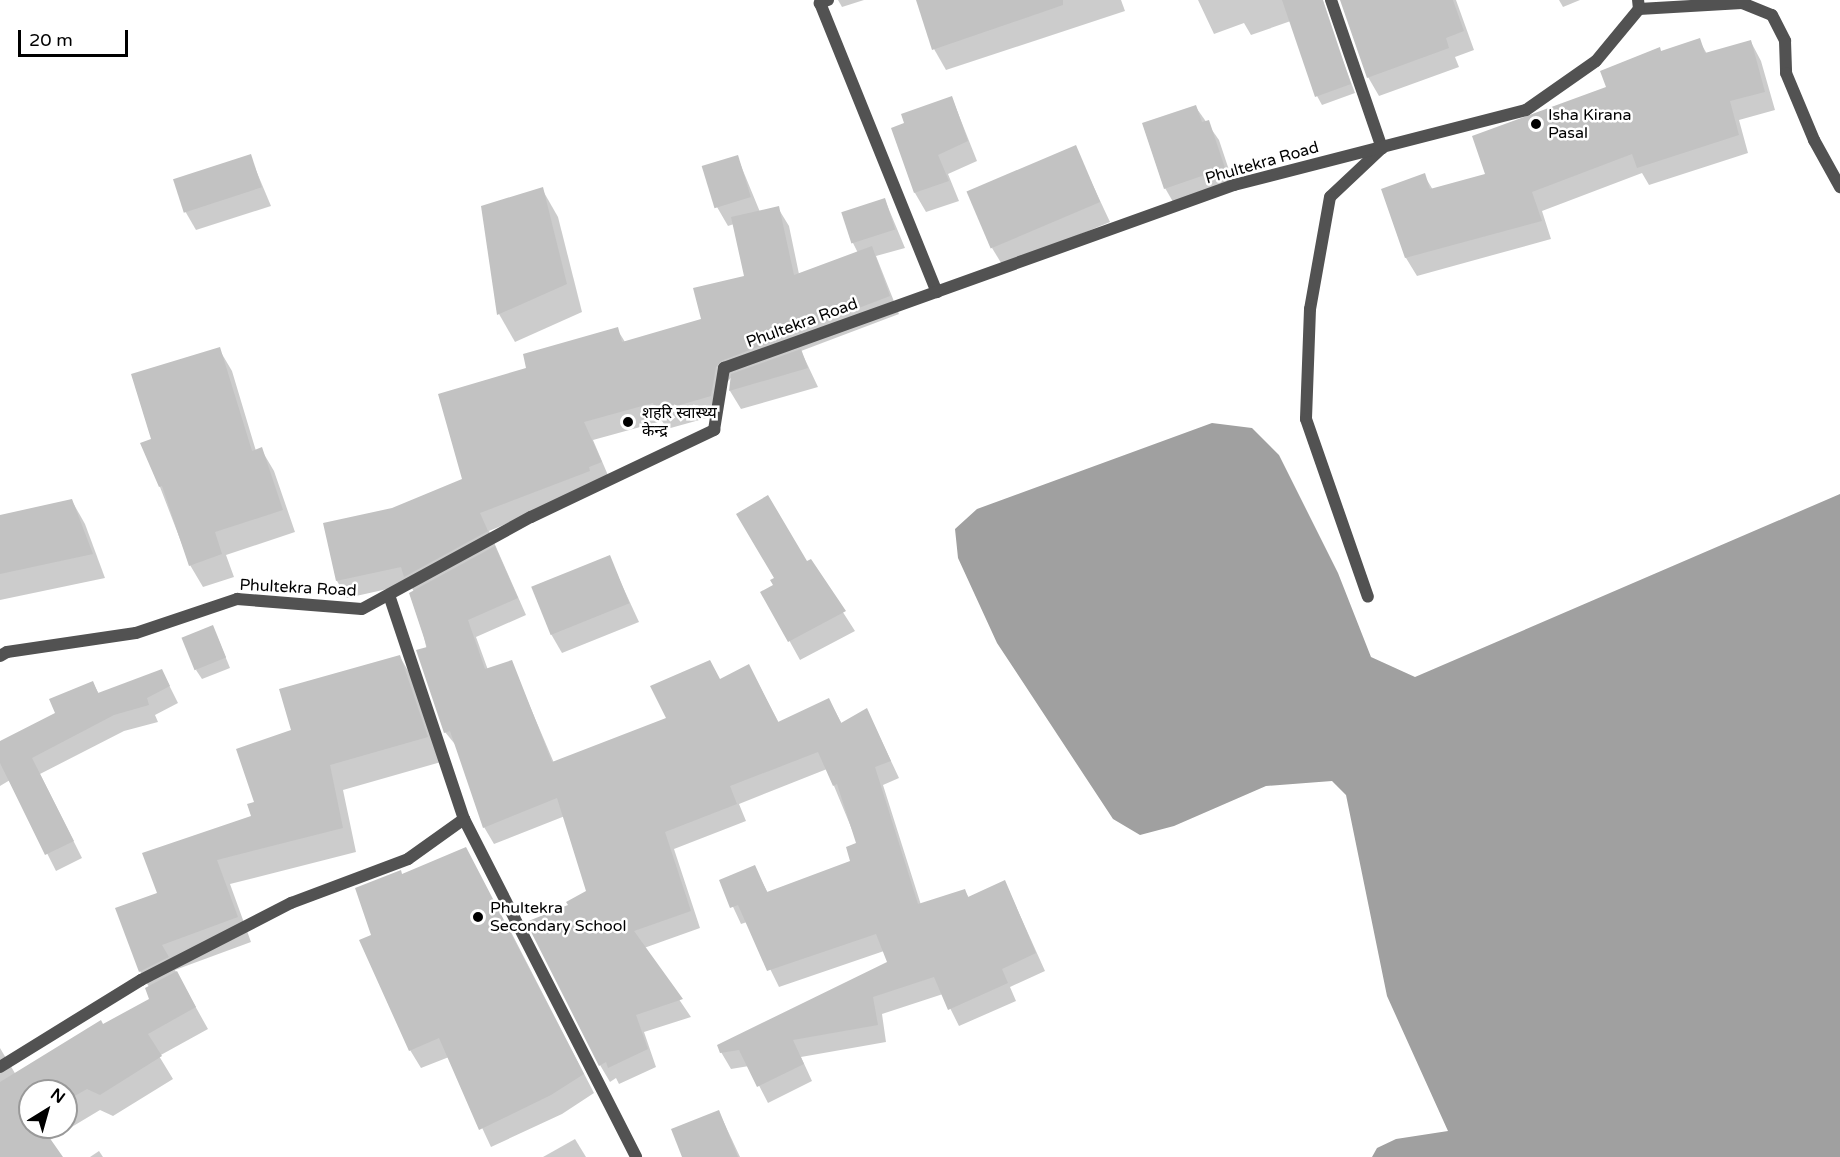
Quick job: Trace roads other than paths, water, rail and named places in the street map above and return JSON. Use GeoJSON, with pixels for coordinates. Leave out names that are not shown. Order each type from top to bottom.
{"type":"FeatureCollection","features":[{"type":"Feature","properties":{"kind":"street"},"geometry":{"type":"LineString","coordinates":[[1331,0],[1382,148],[1330,197],[1311,309],[1305,419],[1368,597]]}},
{"type":"Feature","properties":{"kind":"street"},"geometry":{"type":"LineString","coordinates":[[822,1],[937,292]]}},
{"type":"Feature","properties":{"kind":"street"},"geometry":{"type":"LineString","coordinates":[[1638,5],[1742,3],[1772,15],[1785,40],[1786,73],[1814,141],[1840,187]]}},
{"type":"Feature","properties":{"kind":"street","name":"Phultekra Road"},"geometry":{"type":"LineString","coordinates":[[0,656],[7,652],[136,633],[237,599],[362,609],[531,518],[714,430],[724,368],[1234,185],[1526,110],[1596,62],[1638,5]]}},
{"type":"Feature","properties":{"kind":"street"},"geometry":{"type":"LineString","coordinates":[[388,595],[464,819],[636,1157]]}},
{"type":"Feature","properties":{"kind":"street"},"geometry":{"type":"LineString","coordinates":[[0,1067],[141,980],[291,903],[408,859],[464,819]]}},
{"type":"Feature","properties":{"kind":"place","name":"Isha Kirana Pasal"},"geometry":{"type":"Point","coordinates":[1536,124]}},
{"type":"Feature","properties":{"kind":"place","name":"शहरि स्वास्थ्य केन्द्र"},"geometry":{"type":"Point","coordinates":[628,422]}},
{"type":"Feature","properties":{"kind":"place","name":"Phultekra Secondary School"},"geometry":{"type":"Point","coordinates":[478,917]}}]}
